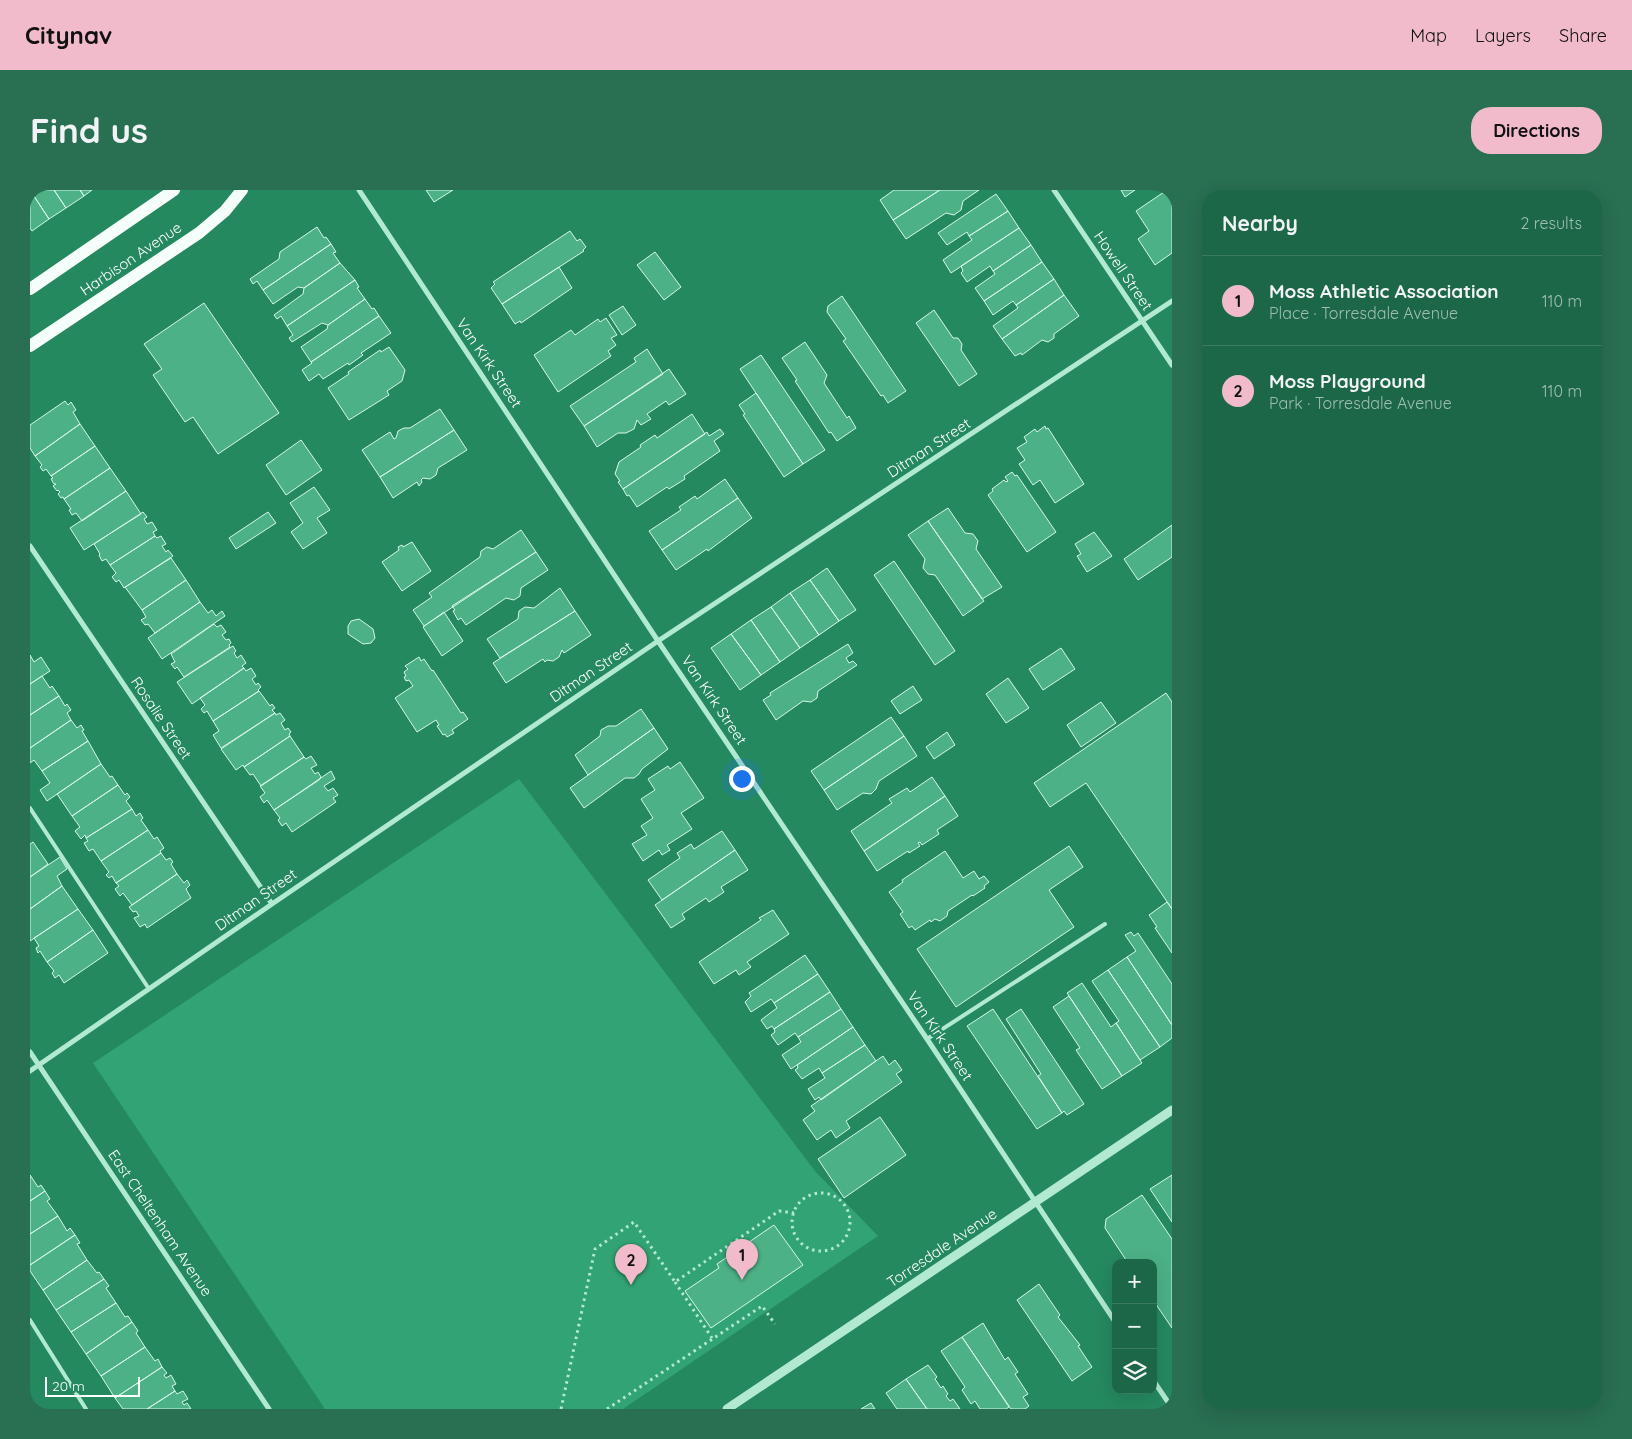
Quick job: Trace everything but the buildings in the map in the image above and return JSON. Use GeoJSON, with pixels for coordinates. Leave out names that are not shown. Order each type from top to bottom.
{"type":"FeatureCollection","features":[{"type":"Feature","properties":{"kind":"main road"},"geometry":{"type":"LineString","coordinates":[[30,290],[174,190]]}},
{"type":"Feature","properties":{"kind":"main road","name":"Harbison Avenue"},"geometry":{"type":"LineString","coordinates":[[30,346],[199,233],[224,211],[242,190]]}},
{"type":"Feature","properties":{"kind":"street","name":"Van Kirk Street"},"geometry":{"type":"LineString","coordinates":[[359,190],[658,641],[1112,1317]]}},
{"type":"Feature","properties":{"kind":"street","name":"Howell Street"},"geometry":{"type":"LineString","coordinates":[[1054,190],[1172,365]]}},
{"type":"Feature","properties":{"kind":"street","name":"Ditman Street"},"geometry":{"type":"LineString","coordinates":[[30,1071],[658,641],[1172,301]]}},
{"type":"Feature","properties":{"kind":"street","name":"Rosalie Street"},"geometry":{"type":"LineString","coordinates":[[30,546],[272,904]]}},
{"type":"Feature","properties":{"kind":"street","name":"East Cheltenham Avenue"},"geometry":{"type":"LineString","coordinates":[[30,1052],[269,1409]]}},
{"type":"Feature","properties":{"kind":"street","name":"Torresdale Avenue"},"geometry":{"type":"LineString","coordinates":[[726,1409],[1172,1110]]}},
{"type":"Feature","properties":{"kind":"street"},"geometry":{"type":"LineString","coordinates":[[1157,1386],[1172,1408]]}},
{"type":"Feature","properties":{"kind":"lane"},"geometry":{"type":"LineString","coordinates":[[30,808],[149,989]]}},
{"type":"Feature","properties":{"kind":"lane"},"geometry":{"type":"LineString","coordinates":[[927,1039],[1105,924]]}},
{"type":"Feature","properties":{"kind":"lane"},"geometry":{"type":"LineString","coordinates":[[30,1320],[86,1409]]}},
{"type":"Feature","properties":{"kind":"path"},"geometry":{"type":"LineString","coordinates":[[814,1194],[833,1196],[841,1201],[847,1209],[850,1227],[846,1236],[833,1248],[823,1251],[814,1250],[798,1240],[792,1222],[794,1213],[798,1205],[805,1198],[814,1194]]}},
{"type":"Feature","properties":{"kind":"path"},"geometry":{"type":"LineString","coordinates":[[675,1282],[778,1211],[794,1213]]}},
{"type":"Feature","properties":{"kind":"path"},"geometry":{"type":"LineString","coordinates":[[562,1409],[594,1249],[634,1222],[712,1338]]}},
{"type":"Feature","properties":{"kind":"path"},"geometry":{"type":"LineString","coordinates":[[607,1409],[762,1306],[775,1324]]}},
{"type":"Feature","properties":{"kind":"green space"},"geometry":{"type":"Polygon","coordinates":[[[519,779],[815,1171],[878,1236],[623,1409],[325,1409],[93,1063],[519,779]]]}},
{"type":"Feature","properties":{"kind":"place","name":"Moss Athletic Association"},"geometry":{"type":"Point","coordinates":[742,1280]}},
{"type":"Feature","properties":{"kind":"place","name":"Moss Playground"},"geometry":{"type":"Point","coordinates":[631,1285]}}]}
